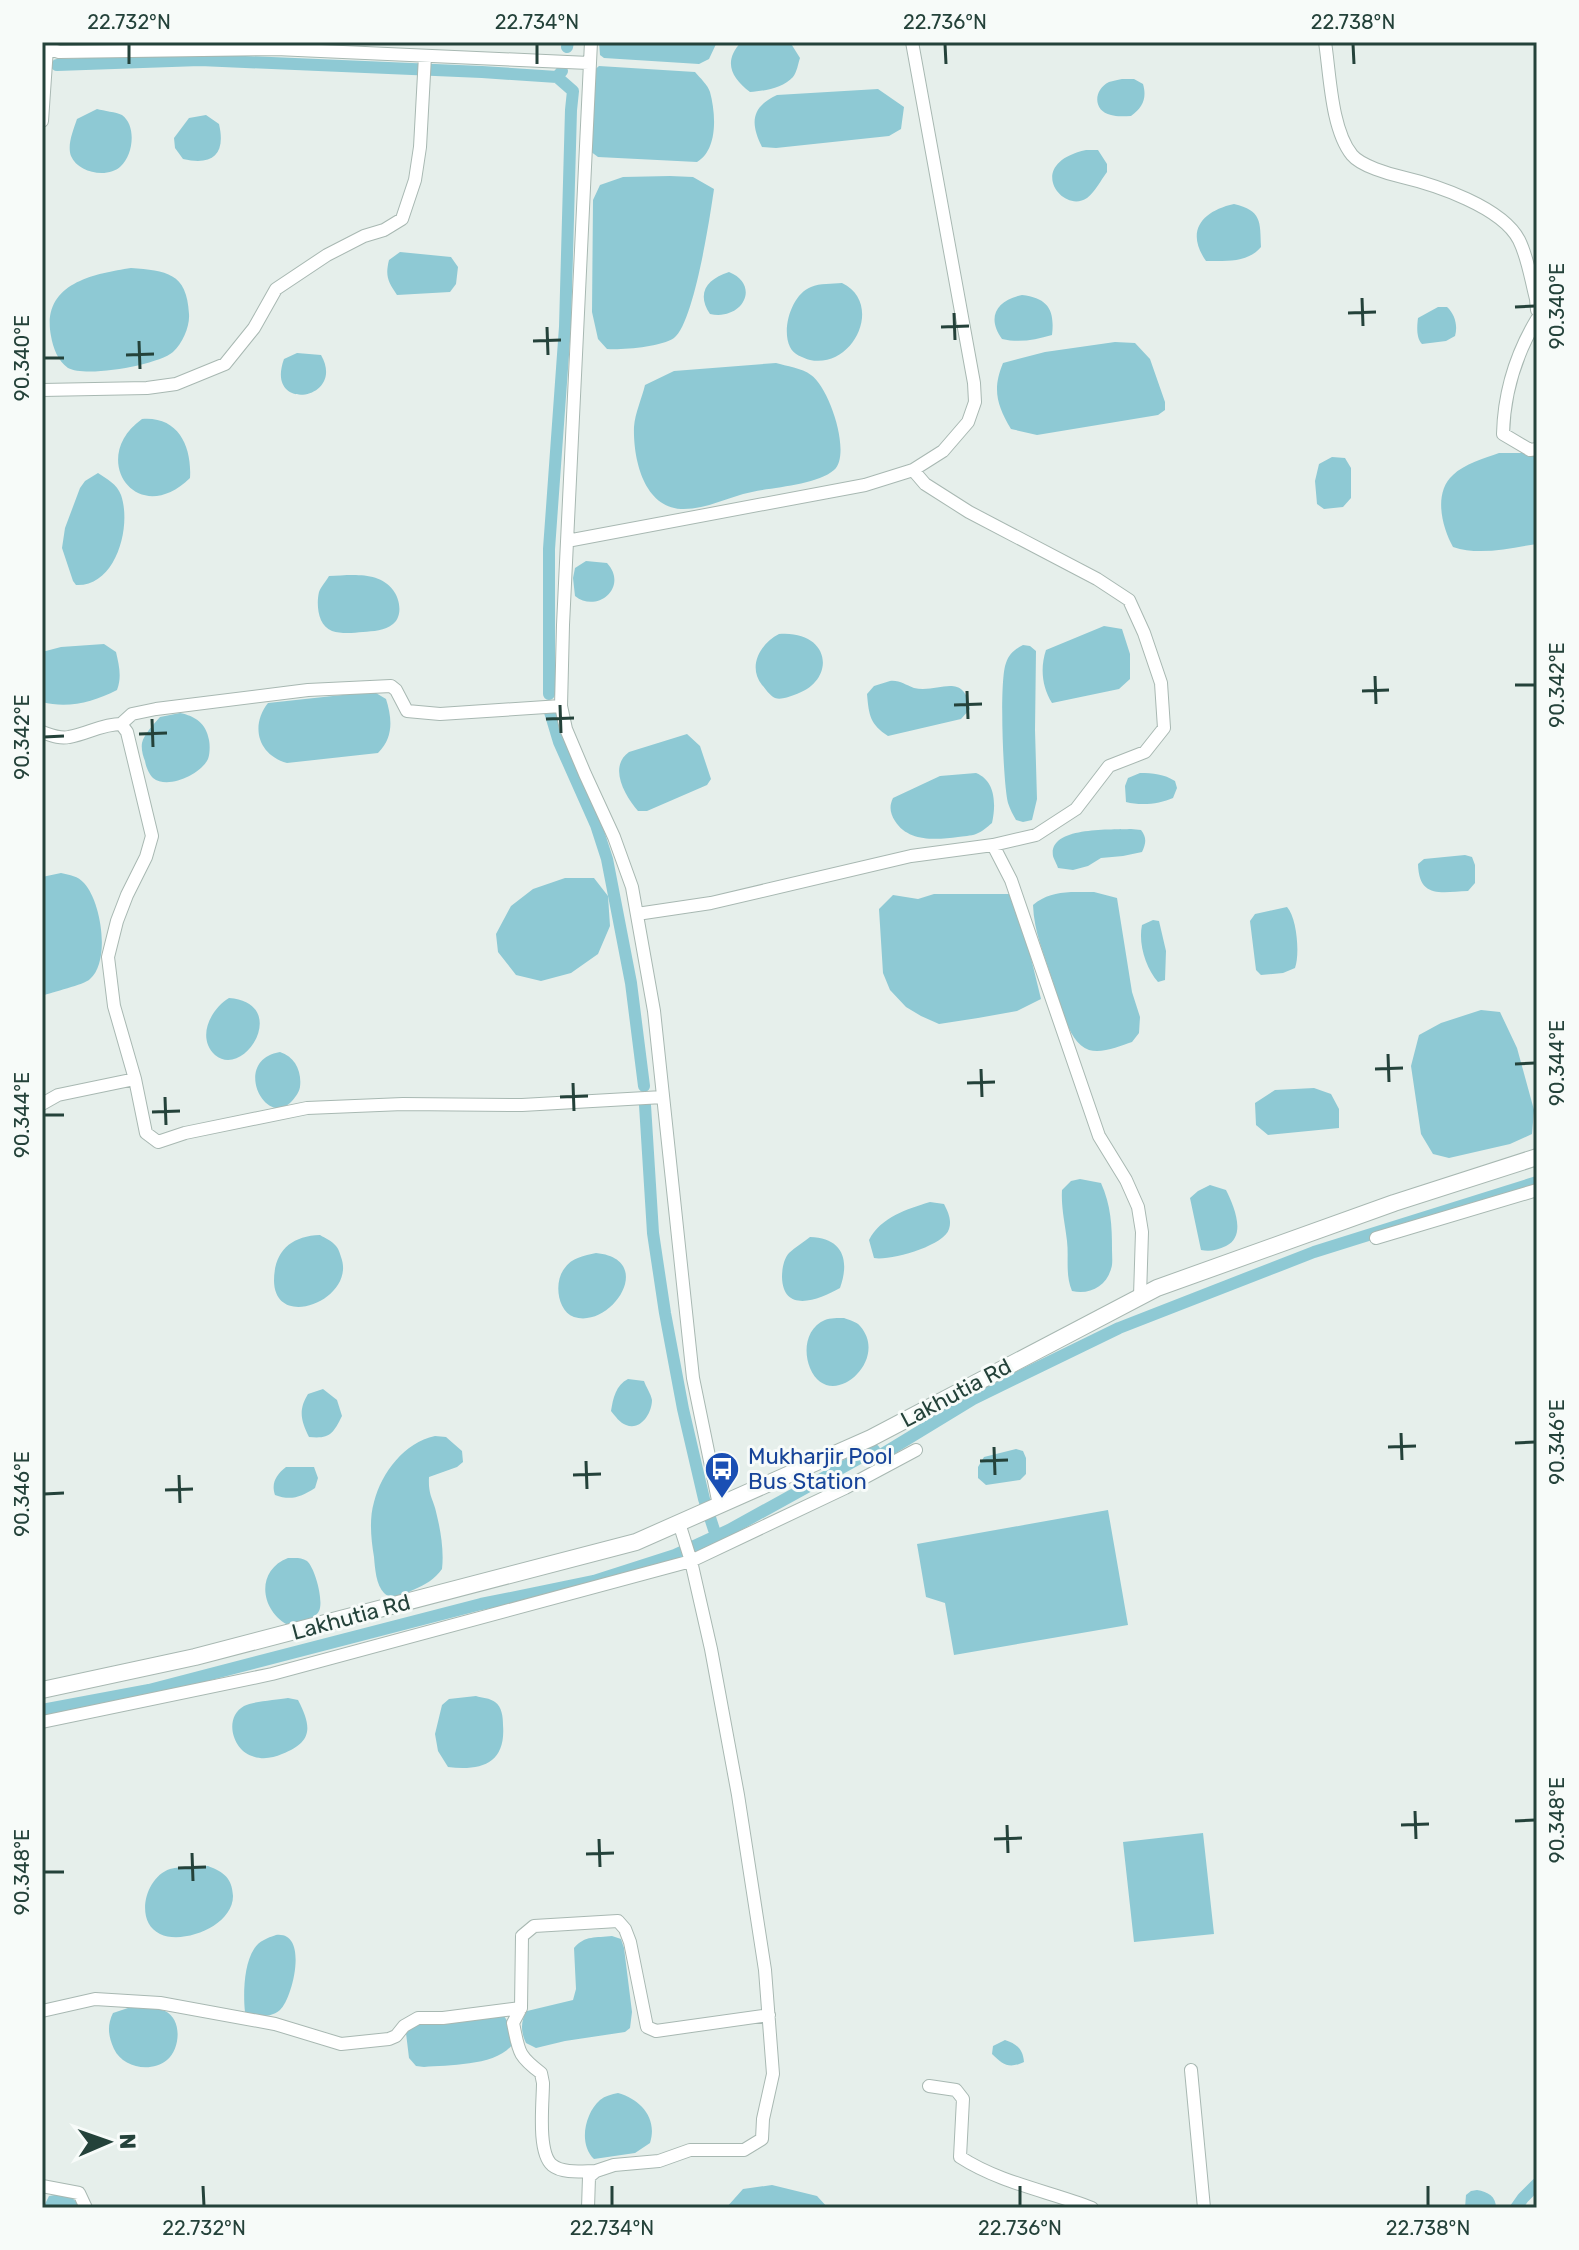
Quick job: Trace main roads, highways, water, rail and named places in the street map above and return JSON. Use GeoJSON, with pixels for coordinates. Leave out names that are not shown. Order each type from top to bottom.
{"type":"FeatureCollection","features":[{"type":"Feature","properties":{"kind":"water"},"geometry":{"type":"Polygon","coordinates":[[[599,42],[717,42],[709,59],[699,64],[604,58],[600,55],[599,42]]]}},
{"type":"Feature","properties":{"kind":"water"},"geometry":{"type":"Polygon","coordinates":[[[741,42],[790,42],[800,58],[794,75],[779,86],[750,92],[738,81],[732,69],[732,56],[741,42]]]}},
{"type":"Feature","properties":{"kind":"water"},"geometry":{"type":"Polygon","coordinates":[[[599,66],[695,72],[709,89],[712,101],[714,131],[704,156],[697,162],[598,157],[590,151],[592,72],[599,66]]]}},
{"type":"Feature","properties":{"kind":"water"},"geometry":{"type":"Polygon","coordinates":[[[1134,79],[1143,84],[1143,102],[1131,116],[1105,113],[1098,105],[1100,90],[1109,82],[1134,79]]]}},
{"type":"Feature","properties":{"kind":"water"},"geometry":{"type":"Polygon","coordinates":[[[878,89],[904,107],[901,129],[889,136],[762,147],[755,116],[762,105],[777,95],[878,89]]]}},
{"type":"Feature","properties":{"kind":"water"},"geometry":{"type":"Polygon","coordinates":[[[97,109],[122,115],[130,126],[132,140],[128,155],[121,166],[109,172],[94,172],[80,167],[70,152],[77,119],[97,109]]]}},
{"type":"Feature","properties":{"kind":"water"},"geometry":{"type":"Polygon","coordinates":[[[206,115],[219,124],[219,150],[202,161],[183,159],[175,148],[174,138],[189,118],[206,115]]]}},
{"type":"Feature","properties":{"kind":"water"},"geometry":{"type":"Polygon","coordinates":[[[1086,150],[1098,150],[1107,164],[1107,172],[1087,198],[1068,200],[1054,186],[1052,176],[1056,166],[1067,157],[1086,150]]]}},
{"type":"Feature","properties":{"kind":"water"},"geometry":{"type":"Polygon","coordinates":[[[623,177],[693,177],[714,189],[700,268],[688,312],[681,328],[668,341],[642,347],[607,349],[598,339],[592,312],[593,200],[600,185],[623,177]]]}},
{"type":"Feature","properties":{"kind":"water"},"geometry":{"type":"Polygon","coordinates":[[[1234,204],[1250,210],[1258,218],[1261,247],[1243,258],[1206,261],[1197,240],[1200,224],[1213,212],[1234,204]]]}},
{"type":"Feature","properties":{"kind":"water"},"geometry":{"type":"Polygon","coordinates":[[[400,252],[451,257],[458,267],[456,284],[450,292],[397,295],[389,282],[387,270],[389,260],[400,252]]]}},
{"type":"Feature","properties":{"kind":"water"},"geometry":{"type":"Polygon","coordinates":[[[131,268],[164,273],[179,282],[187,300],[189,319],[180,344],[165,357],[138,365],[90,372],[68,368],[59,358],[52,341],[50,318],[54,304],[62,293],[86,278],[131,268]]]}},
{"type":"Feature","properties":{"kind":"water"},"geometry":{"type":"Polygon","coordinates":[[[729,272],[744,285],[744,300],[731,312],[710,314],[704,300],[706,288],[729,272]]]}},
{"type":"Feature","properties":{"kind":"water"},"geometry":{"type":"Polygon","coordinates":[[[842,283],[854,292],[861,305],[862,319],[851,345],[839,355],[826,360],[810,360],[798,355],[791,349],[787,331],[790,313],[798,297],[811,287],[842,283]]]}},
{"type":"Feature","properties":{"kind":"water"},"geometry":{"type":"Polygon","coordinates":[[[1022,295],[1038,299],[1048,307],[1052,335],[1015,341],[1002,339],[995,324],[997,311],[1006,301],[1022,295]]]}},
{"type":"Feature","properties":{"kind":"water"},"geometry":{"type":"Polygon","coordinates":[[[1438,307],[1447,307],[1452,313],[1456,324],[1455,336],[1446,341],[1422,344],[1418,335],[1418,318],[1438,307]]]}},
{"type":"Feature","properties":{"kind":"water"},"geometry":{"type":"Polygon","coordinates":[[[1115,342],[1135,343],[1150,359],[1165,410],[1158,415],[1037,435],[1011,429],[1002,412],[997,389],[1003,363],[1045,352],[1115,342]]]}},
{"type":"Feature","properties":{"kind":"water"},"geometry":{"type":"Polygon","coordinates":[[[297,353],[321,355],[326,370],[323,382],[315,391],[294,394],[285,388],[281,376],[284,359],[297,353]]]}},
{"type":"Feature","properties":{"kind":"water"},"geometry":{"type":"Polygon","coordinates":[[[776,363],[811,375],[825,393],[836,421],[841,450],[834,470],[817,479],[699,507],[681,509],[657,500],[638,466],[634,439],[635,422],[645,385],[674,371],[776,363]]]}},
{"type":"Feature","properties":{"kind":"water"},"geometry":{"type":"Polygon","coordinates":[[[142,419],[165,422],[174,428],[185,444],[190,478],[170,492],[152,496],[137,492],[126,483],[119,469],[119,452],[126,435],[142,419]]]}},
{"type":"Feature","properties":{"kind":"water"},"geometry":{"type":"Polygon","coordinates":[[[1499,453],[1537,453],[1537,544],[1484,551],[1453,547],[1441,510],[1447,482],[1463,468],[1499,453]]]}},
{"type":"Feature","properties":{"kind":"water"},"geometry":{"type":"Polygon","coordinates":[[[1332,457],[1345,458],[1351,468],[1351,498],[1343,507],[1324,509],[1317,504],[1315,481],[1319,464],[1332,457]]]}},
{"type":"Feature","properties":{"kind":"water"},"geometry":{"type":"Polygon","coordinates":[[[98,473],[121,495],[124,508],[122,538],[111,566],[90,583],[76,585],[62,548],[65,528],[80,488],[98,473]]]}},
{"type":"Feature","properties":{"kind":"water"},"geometry":{"type":"Polygon","coordinates":[[[586,561],[607,563],[613,572],[612,589],[601,600],[584,601],[575,596],[575,568],[586,561]]]}},
{"type":"Feature","properties":{"kind":"water"},"geometry":{"type":"Polygon","coordinates":[[[329,576],[372,577],[387,584],[399,603],[396,621],[375,631],[343,633],[327,628],[321,620],[318,603],[319,592],[329,576]]]}},
{"type":"Feature","properties":{"kind":"water"},"geometry":{"type":"Polygon","coordinates":[[[1104,626],[1122,629],[1130,654],[1130,679],[1119,689],[1052,703],[1043,677],[1046,650],[1104,626]]]}},
{"type":"Feature","properties":{"kind":"water"},"geometry":{"type":"Polygon","coordinates":[[[779,634],[797,635],[810,640],[822,658],[822,669],[808,688],[780,699],[773,697],[762,685],[756,670],[762,649],[779,634]]]}},
{"type":"Feature","properties":{"kind":"water"},"geometry":{"type":"Polygon","coordinates":[[[104,644],[116,652],[120,676],[117,690],[80,703],[61,705],[42,702],[42,652],[61,647],[104,644]]]}},
{"type":"Feature","properties":{"kind":"water"},"geometry":{"type":"Polygon","coordinates":[[[1023,645],[1036,651],[1037,799],[1032,820],[1023,822],[1016,820],[1008,803],[1002,709],[1006,663],[1013,652],[1023,645]]]}},
{"type":"Feature","properties":{"kind":"water"},"geometry":{"type":"Polygon","coordinates":[[[890,681],[923,689],[956,687],[967,697],[970,709],[961,719],[888,736],[872,719],[867,694],[874,686],[890,681]]]}},
{"type":"Feature","properties":{"kind":"water"},"geometry":{"type":"Polygon","coordinates":[[[370,692],[386,699],[390,713],[389,734],[378,753],[287,763],[263,747],[259,721],[268,703],[370,692]]]}},
{"type":"Feature","properties":{"kind":"water"},"geometry":{"type":"Polygon","coordinates":[[[180,713],[195,718],[205,729],[209,757],[199,770],[184,779],[159,781],[148,770],[142,743],[160,717],[180,713]]]}},
{"type":"Feature","properties":{"kind":"water"},"geometry":{"type":"Polygon","coordinates":[[[687,734],[700,746],[711,779],[707,785],[647,811],[638,811],[621,782],[619,773],[623,758],[629,752],[687,734]]]}},
{"type":"Feature","properties":{"kind":"water"},"geometry":{"type":"Polygon","coordinates":[[[976,773],[988,782],[994,801],[992,823],[980,832],[950,838],[923,838],[907,833],[893,818],[893,798],[940,776],[976,773]]]}},
{"type":"Feature","properties":{"kind":"water"},"geometry":{"type":"Polygon","coordinates":[[[1140,773],[1158,774],[1175,781],[1177,788],[1173,798],[1150,804],[1126,802],[1128,778],[1140,773]]]}},
{"type":"Feature","properties":{"kind":"water"},"geometry":{"type":"Polygon","coordinates":[[[1097,830],[1141,830],[1144,836],[1142,852],[1101,858],[1073,870],[1058,868],[1053,856],[1054,846],[1060,839],[1097,830]]]}},
{"type":"Feature","properties":{"kind":"water"},"geometry":{"type":"Polygon","coordinates":[[[1472,857],[1475,865],[1475,883],[1468,891],[1433,891],[1422,883],[1418,864],[1424,859],[1472,857]]]}},
{"type":"Feature","properties":{"kind":"water"},"geometry":{"type":"Polygon","coordinates":[[[61,873],[74,876],[84,883],[95,903],[101,931],[100,959],[87,981],[42,996],[42,877],[61,873]]]}},
{"type":"Feature","properties":{"kind":"water"},"geometry":{"type":"Polygon","coordinates":[[[565,878],[594,878],[608,896],[610,926],[598,954],[571,973],[541,981],[516,975],[498,952],[496,934],[511,906],[533,889],[565,878]]]}},
{"type":"Feature","properties":{"kind":"water"},"geometry":{"type":"Polygon","coordinates":[[[1094,892],[1117,898],[1132,992],[1140,1017],[1139,1033],[1132,1042],[1111,1049],[1089,1050],[1075,1039],[1065,1019],[1037,934],[1033,905],[1051,895],[1094,892]]]}},
{"type":"Feature","properties":{"kind":"water"},"geometry":{"type":"Polygon","coordinates":[[[934,894],[1009,894],[1022,921],[1041,999],[1017,1011],[939,1024],[906,1007],[890,990],[883,973],[879,909],[893,895],[918,899],[934,894]]]}},
{"type":"Feature","properties":{"kind":"water"},"geometry":{"type":"Polygon","coordinates":[[[1287,907],[1297,936],[1295,968],[1283,973],[1261,975],[1256,970],[1250,921],[1255,914],[1287,907]]]}},
{"type":"Feature","properties":{"kind":"water"},"geometry":{"type":"Polygon","coordinates":[[[1159,921],[1166,951],[1165,980],[1158,982],[1147,963],[1141,940],[1142,925],[1159,921]]]}},
{"type":"Feature","properties":{"kind":"water"},"geometry":{"type":"Polygon","coordinates":[[[229,998],[247,1003],[257,1013],[260,1025],[249,1049],[239,1057],[227,1060],[215,1055],[209,1048],[206,1032],[212,1016],[229,998]]]}},
{"type":"Feature","properties":{"kind":"water"},"geometry":{"type":"Polygon","coordinates":[[[1481,1010],[1500,1012],[1517,1048],[1534,1110],[1532,1134],[1510,1144],[1449,1158],[1433,1154],[1421,1134],[1411,1066],[1419,1035],[1441,1023],[1481,1010]]]}},
{"type":"Feature","properties":{"kind":"water"},"geometry":{"type":"Polygon","coordinates":[[[280,1052],[293,1061],[299,1070],[300,1081],[295,1098],[280,1108],[263,1100],[255,1078],[258,1067],[266,1057],[280,1052]]]}},
{"type":"Feature","properties":{"kind":"water"},"geometry":{"type":"Polygon","coordinates":[[[1314,1088],[1331,1094],[1339,1109],[1339,1128],[1268,1135],[1256,1125],[1255,1103],[1275,1090],[1314,1088]]]}},
{"type":"Feature","properties":{"kind":"water"},"geometry":{"type":"Polygon","coordinates":[[[1080,1179],[1101,1183],[1107,1199],[1112,1232],[1112,1267],[1101,1285],[1090,1291],[1078,1292],[1072,1291],[1069,1278],[1062,1190],[1071,1181],[1080,1179]]]}},
{"type":"Feature","properties":{"kind":"water"},"geometry":{"type":"Polygon","coordinates":[[[1210,1185],[1226,1190],[1235,1212],[1237,1228],[1236,1235],[1226,1246],[1207,1251],[1201,1250],[1190,1198],[1210,1185]]]}},
{"type":"Feature","properties":{"kind":"water"},"geometry":{"type":"Polygon","coordinates":[[[930,1202],[944,1204],[947,1210],[950,1226],[945,1235],[916,1251],[874,1258],[869,1240],[880,1225],[904,1211],[930,1202]]]}},
{"type":"Feature","properties":{"kind":"water"},"geometry":{"type":"Polygon","coordinates":[[[320,1235],[334,1244],[340,1254],[343,1272],[337,1286],[314,1304],[300,1307],[287,1305],[278,1296],[274,1281],[277,1261],[293,1242],[320,1235]]]}},
{"type":"Feature","properties":{"kind":"water"},"geometry":{"type":"Polygon","coordinates":[[[810,1237],[830,1241],[837,1246],[844,1260],[843,1278],[840,1288],[832,1292],[813,1300],[795,1300],[784,1289],[784,1264],[789,1253],[810,1237]]]}},
{"type":"Feature","properties":{"kind":"water"},"geometry":{"type":"Polygon","coordinates":[[[596,1253],[614,1258],[624,1267],[626,1279],[622,1292],[614,1304],[602,1313],[588,1318],[574,1317],[561,1303],[558,1288],[561,1275],[574,1259],[596,1253]]]}},
{"type":"Feature","properties":{"kind":"water"},"geometry":{"type":"Polygon","coordinates":[[[844,1318],[860,1326],[868,1340],[868,1354],[863,1367],[854,1377],[830,1386],[819,1381],[810,1368],[808,1341],[819,1324],[827,1319],[844,1318]]]}},
{"type":"Feature","properties":{"kind":"water"},"geometry":{"type":"Polygon","coordinates":[[[628,1379],[644,1381],[652,1400],[645,1420],[631,1426],[622,1423],[611,1411],[618,1388],[628,1379]]]}},
{"type":"Feature","properties":{"kind":"water"},"geometry":{"type":"Polygon","coordinates":[[[323,1389],[337,1400],[342,1416],[330,1434],[309,1437],[303,1421],[303,1405],[308,1394],[323,1389]]]}},
{"type":"Feature","properties":{"kind":"water"},"geometry":{"type":"Polygon","coordinates":[[[435,1436],[446,1437],[462,1451],[463,1462],[429,1477],[430,1494],[441,1535],[442,1569],[422,1586],[394,1597],[381,1590],[376,1576],[371,1529],[374,1502],[396,1460],[414,1445],[435,1436]]]}},
{"type":"Feature","properties":{"kind":"water"},"geometry":{"type":"Polygon","coordinates":[[[1016,1449],[1023,1451],[1026,1458],[1026,1474],[1020,1480],[986,1485],[978,1478],[978,1467],[984,1457],[1016,1449]]]}},
{"type":"Feature","properties":{"kind":"water"},"geometry":{"type":"Polygon","coordinates":[[[286,1467],[314,1467],[318,1478],[315,1488],[296,1497],[275,1495],[275,1480],[286,1467]]]}},
{"type":"Feature","properties":{"kind":"water"},"geometry":{"type":"Polygon","coordinates":[[[1108,1510],[1128,1625],[954,1655],[945,1603],[926,1597],[917,1544],[1108,1510]]]}},
{"type":"Feature","properties":{"kind":"water"},"geometry":{"type":"Polygon","coordinates":[[[288,1558],[307,1561],[318,1585],[320,1600],[319,1611],[314,1617],[290,1626],[273,1612],[265,1592],[270,1572],[288,1558]]]}},
{"type":"Feature","properties":{"kind":"water"},"geometry":{"type":"Polygon","coordinates":[[[476,1696],[493,1701],[501,1709],[503,1738],[500,1748],[496,1756],[481,1765],[448,1767],[438,1751],[435,1734],[442,1705],[449,1699],[476,1696]]]}},
{"type":"Feature","properties":{"kind":"water"},"geometry":{"type":"Polygon","coordinates":[[[288,1698],[298,1700],[303,1710],[307,1726],[304,1739],[292,1749],[271,1757],[245,1753],[233,1733],[232,1726],[238,1711],[248,1704],[288,1698]]]}},
{"type":"Feature","properties":{"kind":"water"},"geometry":{"type":"Polygon","coordinates":[[[1203,1833],[1214,1934],[1134,1942],[1123,1842],[1203,1833]]]}},
{"type":"Feature","properties":{"kind":"water"},"geometry":{"type":"Polygon","coordinates":[[[208,1866],[223,1873],[231,1885],[231,1907],[225,1916],[205,1930],[181,1937],[160,1934],[152,1928],[145,1910],[154,1881],[170,1869],[208,1866]]]}},
{"type":"Feature","properties":{"kind":"water"},"geometry":{"type":"Polygon","coordinates":[[[276,1935],[286,1937],[293,1944],[295,1967],[289,1994],[277,2012],[249,2016],[245,2012],[244,1997],[248,1963],[258,1944],[276,1935]]]}},
{"type":"Feature","properties":{"kind":"water"},"geometry":{"type":"Polygon","coordinates":[[[612,1936],[621,1939],[624,1948],[632,2012],[630,2028],[625,2032],[536,2048],[526,2043],[522,2027],[527,2011],[573,2000],[576,1989],[574,1948],[587,1939],[612,1936]]]}},
{"type":"Feature","properties":{"kind":"water"},"geometry":{"type":"Polygon","coordinates":[[[134,2006],[165,2011],[174,2020],[178,2034],[175,2048],[172,2055],[160,2064],[146,2067],[131,2064],[114,2049],[109,2031],[113,2013],[134,2006]]]}},
{"type":"Feature","properties":{"kind":"water"},"geometry":{"type":"Polygon","coordinates":[[[503,2015],[510,2029],[512,2045],[495,2057],[471,2063],[424,2067],[416,2066],[409,2058],[406,2033],[414,2024],[503,2015]]]}},
{"type":"Feature","properties":{"kind":"water"},"geometry":{"type":"Polygon","coordinates":[[[1005,2040],[1019,2048],[1024,2062],[1006,2065],[992,2054],[993,2046],[1005,2040]]]}},
{"type":"Feature","properties":{"kind":"water"},"geometry":{"type":"Polygon","coordinates":[[[618,2093],[633,2100],[645,2111],[651,2125],[650,2143],[635,2153],[594,2159],[586,2145],[587,2120],[600,2100],[618,2093]]]}},
{"type":"Feature","properties":{"kind":"water"},"geometry":{"type":"Polygon","coordinates":[[[772,2185],[817,2196],[828,2208],[726,2208],[743,2189],[772,2185]]]}},
{"type":"Feature","properties":{"kind":"water"},"geometry":{"type":"Polygon","coordinates":[[[1477,2190],[1491,2195],[1496,2208],[1465,2208],[1466,2195],[1477,2190]]]}},
{"type":"Feature","properties":{"kind":"water"},"geometry":{"type":"Polygon","coordinates":[[[61,2194],[71,2197],[81,2208],[43,2208],[49,2196],[61,2194]]]}},
{"type":"Feature","properties":{"kind":"waterway"},"geometry":{"type":"LineString","coordinates":[[567,47],[568,42]]}},
{"type":"Feature","properties":{"kind":"waterway"},"geometry":{"type":"LineString","coordinates":[[57,65],[200,60],[557,77],[562,71]]}},
{"type":"Feature","properties":{"kind":"waterway"},"geometry":{"type":"LineString","coordinates":[[549,694],[549,549],[565,327],[573,91],[557,77]]}},
{"type":"Feature","properties":{"kind":"waterway"},"geometry":{"type":"LineString","coordinates":[[550,712],[559,742],[596,825],[607,859],[631,983],[644,1086]]}},
{"type":"Feature","properties":{"kind":"waterway"},"geometry":{"type":"LineString","coordinates":[[645,1105],[653,1233],[665,1313],[683,1409],[716,1536]]}},
{"type":"Feature","properties":{"kind":"waterway"},"geometry":{"type":"LineString","coordinates":[[881,1455],[973,1399],[1119,1328],[1314,1252],[1537,1182]]}},
{"type":"Feature","properties":{"kind":"waterway"},"geometry":{"type":"LineString","coordinates":[[42,1710],[149,1690],[481,1604],[594,1581],[675,1555],[729,1530],[874,1450]]}},
{"type":"Feature","properties":{"kind":"waterway"},"geometry":{"type":"LineString","coordinates":[[1516,2208],[1537,2184]]}},
{"type":"Feature","properties":{"kind":"place","name":"Mukharjir Pool Bus Station"},"geometry":{"type":"Point","coordinates":[722,1500]}}]}
